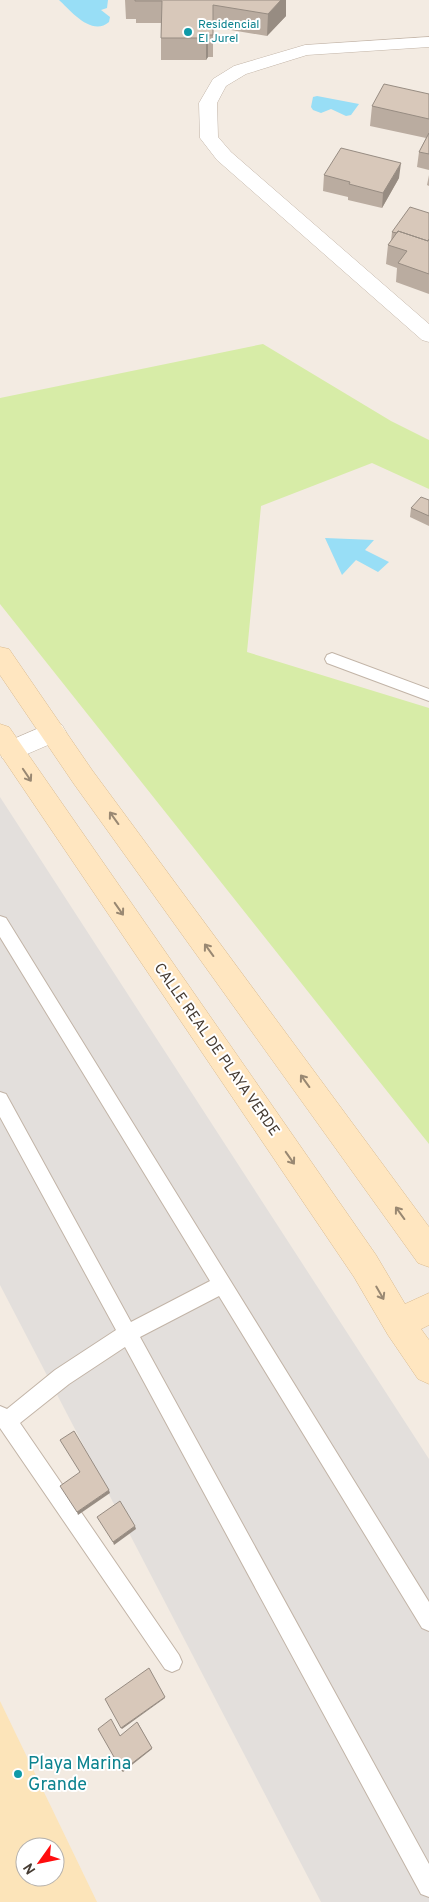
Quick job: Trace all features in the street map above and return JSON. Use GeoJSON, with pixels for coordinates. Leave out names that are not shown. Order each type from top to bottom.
{"type":"FeatureCollection","features":[{"type":"Feature","properties":{"kind":"street"},"geometry":{"type":"LineString","coordinates":[[429,42],[306,50],[240,70],[219,84],[208,103],[208,118],[209,138],[224,156],[429,336]]}},
{"type":"Feature","properties":{"kind":"street"},"geometry":{"type":"LineString","coordinates":[[0,656],[54,732],[83,777],[429,1252]]}},
{"type":"Feature","properties":{"kind":"street"},"geometry":{"type":"LineString","coordinates":[[4,747],[54,732]]}},
{"type":"Feature","properties":{"kind":"street","name":"CALLE REAL DE PLAYA VERDE"},"geometry":{"type":"LineString","coordinates":[[4,747],[365,1266],[399,1324],[429,1368]]}},
{"type":"Feature","properties":{"kind":"street"},"geometry":{"type":"LineString","coordinates":[[399,1324],[429,1308]]}},
{"type":"Feature","properties":{"kind":"lane"},"geometry":{"type":"LineString","coordinates":[[332,658],[429,695]]}},
{"type":"Feature","properties":{"kind":"lane"},"geometry":{"type":"LineString","coordinates":[[0,923],[429,1621]]}},
{"type":"Feature","properties":{"kind":"lane"},"geometry":{"type":"LineString","coordinates":[[0,1100],[429,1886]]}},
{"type":"Feature","properties":{"kind":"lane"},"geometry":{"type":"LineString","coordinates":[[172,1662],[4,1418],[127,1334],[222,1285]]}},
{"type":"Feature","properties":{"kind":"green space"},"geometry":{"type":"Polygon","coordinates":[[[263,344],[391,421],[429,440],[429,489],[372,463],[261,506],[247,652],[429,708],[429,1144],[0,604],[0,398],[263,344]]]}},
{"type":"Feature","properties":{"kind":"sand","name":"Playa Marina Grande"},"geometry":{"type":"Polygon","coordinates":[[[0,1701],[97,1902],[0,1902],[0,1701]]]}},
{"type":"Feature","properties":{"kind":"shaded area"},"geometry":{"type":"Polygon","coordinates":[[[0,797],[429,1459],[429,1902],[321,1902],[0,1285],[0,797]]]}},
{"type":"Feature","properties":{"kind":"water"},"geometry":{"type":"Polygon","coordinates":[[[59,0],[108,0],[107,8],[101,10],[110,17],[109,22],[102,26],[89,25],[59,0]]]}},
{"type":"Feature","properties":{"kind":"water"},"geometry":{"type":"Polygon","coordinates":[[[317,96],[359,104],[351,115],[346,116],[331,109],[321,113],[313,110],[311,107],[313,97],[317,96]]]}},
{"type":"Feature","properties":{"kind":"water"},"geometry":{"type":"Polygon","coordinates":[[[325,538],[374,540],[365,550],[389,562],[378,572],[356,560],[342,575],[325,538]]]}},
{"type":"Feature","properties":{"kind":"building"},"geometry":{"type":"Polygon","coordinates":[[[135,0],[281,0],[268,14],[213,5],[213,35],[208,35],[206,38],[161,38],[162,1],[135,0]]]}},
{"type":"Feature","properties":{"kind":"building"},"geometry":{"type":"Polygon","coordinates":[[[384,84],[429,94],[429,119],[372,106],[384,84]]]}},
{"type":"Feature","properties":{"kind":"building"},"geometry":{"type":"Polygon","coordinates":[[[429,133],[429,154],[419,152],[429,133]]]}},
{"type":"Feature","properties":{"kind":"building"},"geometry":{"type":"Polygon","coordinates":[[[341,148],[401,163],[383,193],[324,175],[341,148]]]}},
{"type":"Feature","properties":{"kind":"building"},"geometry":{"type":"Polygon","coordinates":[[[410,207],[429,213],[428,241],[398,231],[397,233],[392,232],[410,207]]]}},
{"type":"Feature","properties":{"kind":"building"},"geometry":{"type":"Polygon","coordinates":[[[398,231],[428,241],[429,239],[429,274],[398,263],[407,251],[388,245],[398,231]]]}},
{"type":"Feature","properties":{"kind":"building"},"geometry":{"type":"Polygon","coordinates":[[[421,497],[429,500],[429,516],[411,508],[421,497]]]}},
{"type":"Feature","properties":{"kind":"building"},"geometry":{"type":"Polygon","coordinates":[[[74,1431],[109,1490],[77,1512],[60,1486],[80,1472],[60,1440],[74,1431]]]}},
{"type":"Feature","properties":{"kind":"building"},"geometry":{"type":"Polygon","coordinates":[[[120,1501],[135,1526],[113,1542],[97,1517],[120,1501]]]}},
{"type":"Feature","properties":{"kind":"building"},"geometry":{"type":"Polygon","coordinates":[[[149,1668],[165,1697],[121,1728],[105,1699],[149,1668]]]}},
{"type":"Feature","properties":{"kind":"building"},"geometry":{"type":"Polygon","coordinates":[[[111,1719],[120,1736],[137,1722],[152,1748],[122,1771],[98,1729],[111,1719]]]}},
{"type":"Feature","properties":{"kind":"place","name":"Residencial El Jurel"},"geometry":{"type":"Point","coordinates":[188,32]}},
{"type":"Feature","properties":{"kind":"place","name":"Playa Marina Grande"},"geometry":{"type":"Point","coordinates":[18,1774]}}]}
